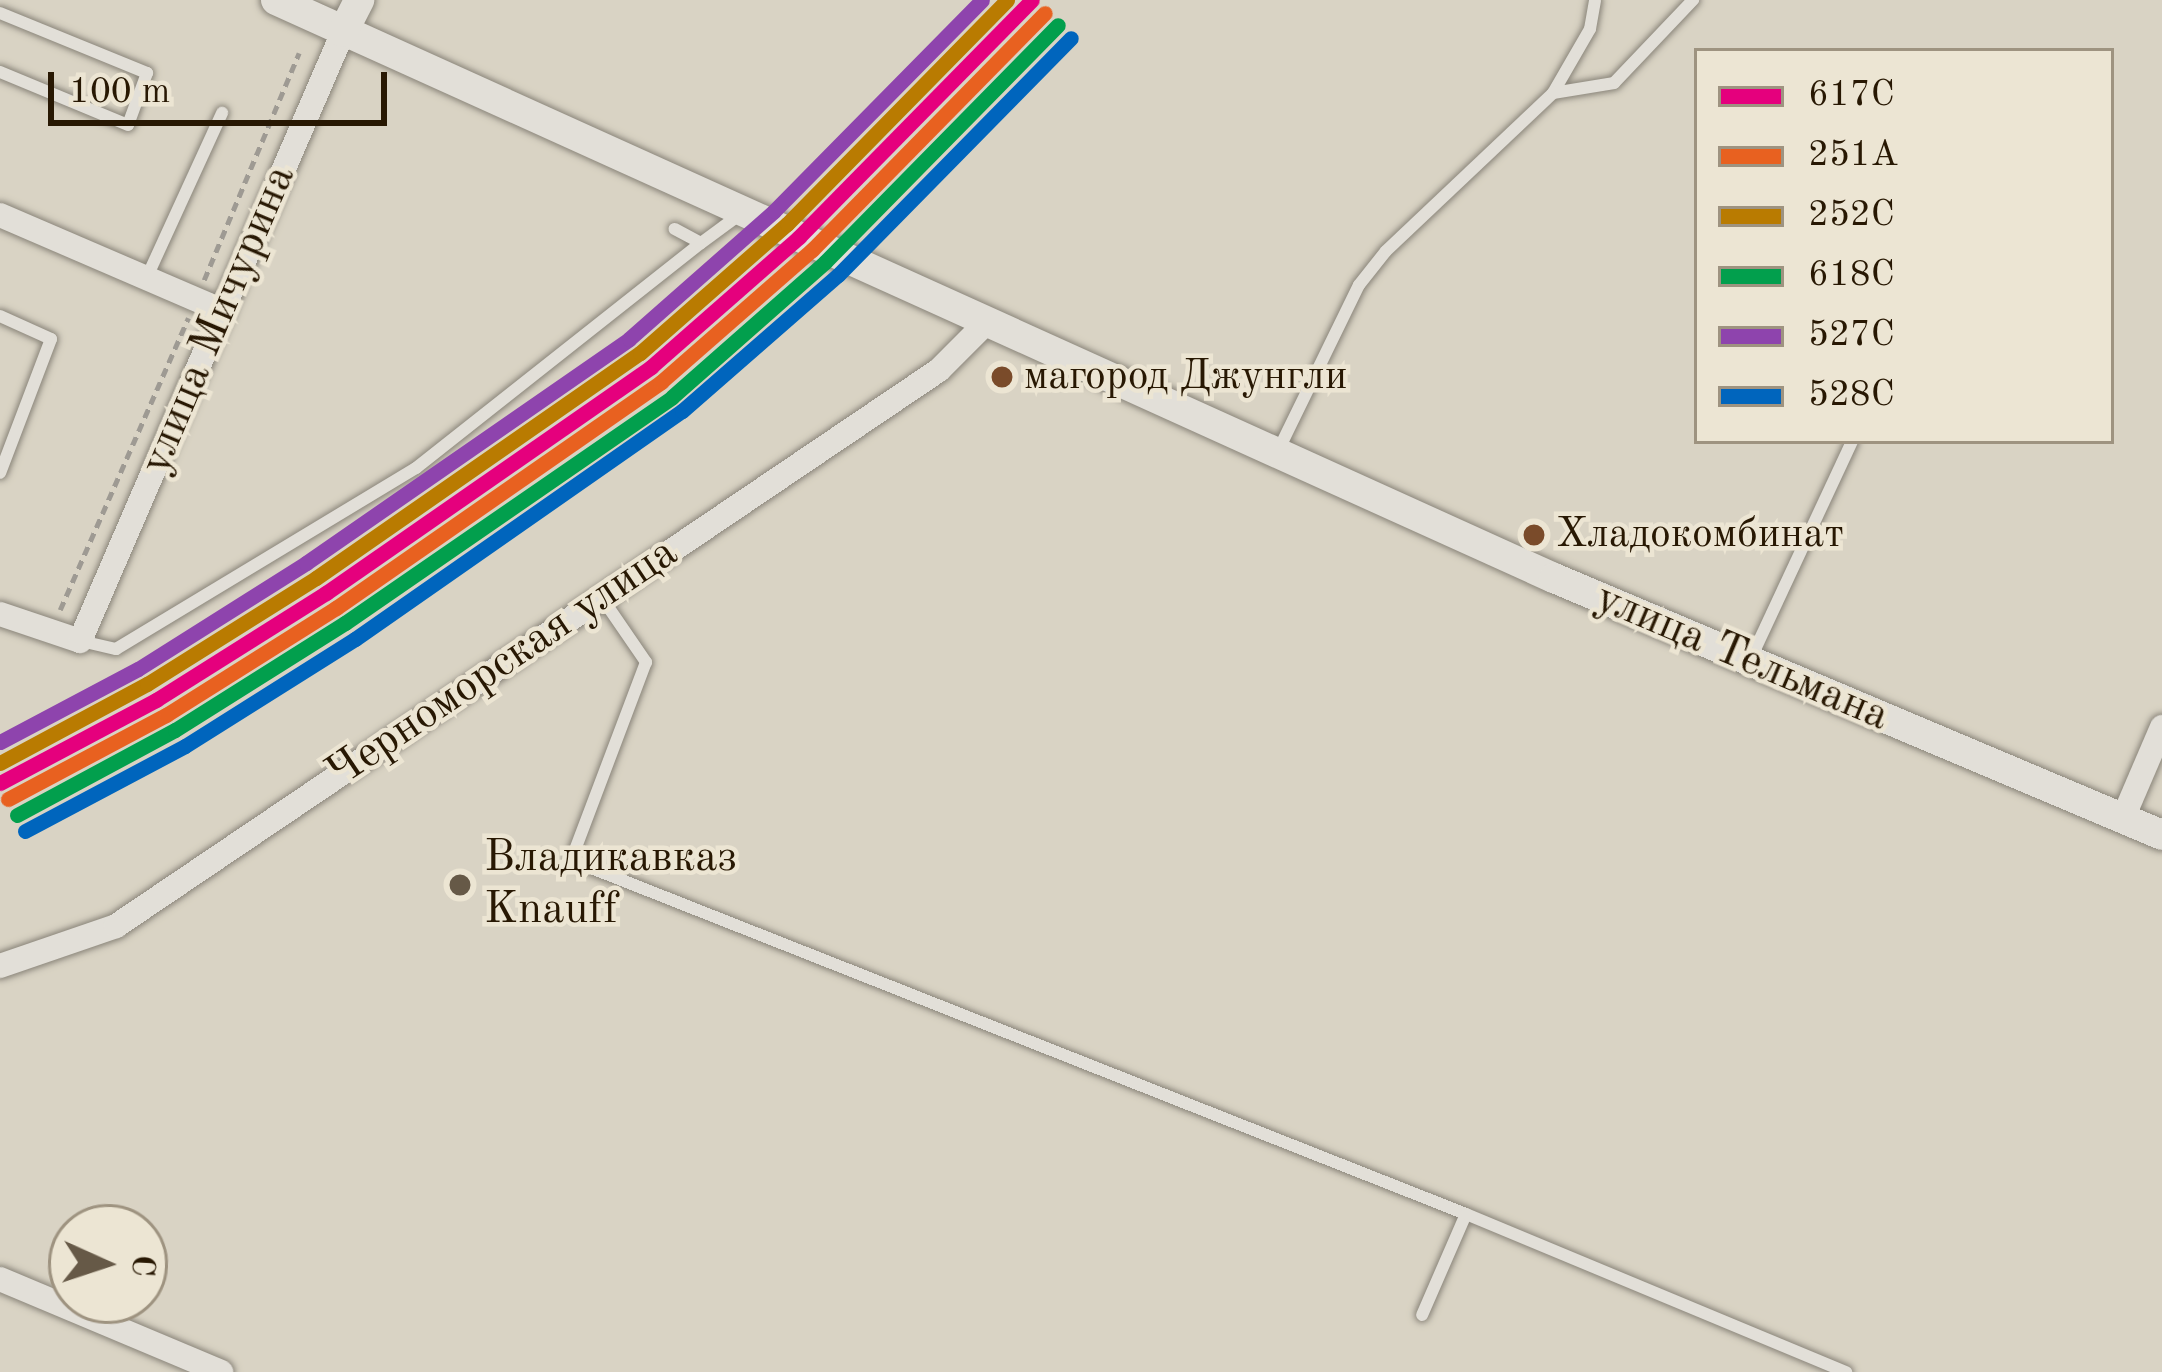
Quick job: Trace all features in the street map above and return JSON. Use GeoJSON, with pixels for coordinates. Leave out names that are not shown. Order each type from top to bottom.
{"type":"FeatureCollection","features":[{"type":"Feature","properties":{"kind":"street","name":"улица Тельмана"},"geometry":{"type":"LineString","coordinates":[[276,0],[1276,454],[1749,663],[2162,835]]}},
{"type":"Feature","properties":{"kind":"street","name":"улица Мичурина"},"geometry":{"type":"LineString","coordinates":[[80,641],[358,0]]}},
{"type":"Feature","properties":{"kind":"street"},"geometry":{"type":"LineString","coordinates":[[0,215],[223,311]]}},
{"type":"Feature","properties":{"kind":"street","name":"Черноморская улица"},"geometry":{"type":"LineString","coordinates":[[0,966],[116,926],[939,370],[985,324]]}},
{"type":"Feature","properties":{"kind":"street"},"geometry":{"type":"LineString","coordinates":[[0,614],[80,641]]}},
{"type":"Feature","properties":{"kind":"street"},"geometry":{"type":"LineString","coordinates":[[2123,818],[2162,727]]}},
{"type":"Feature","properties":{"kind":"street"},"geometry":{"type":"LineString","coordinates":[[0,1279],[221,1372]]}},
{"type":"Feature","properties":{"kind":"lane"},"geometry":{"type":"LineString","coordinates":[[1276,454],[1359,285],[1553,93],[1590,29],[1595,0]]}},
{"type":"Feature","properties":{"kind":"lane"},"geometry":{"type":"LineString","coordinates":[[1553,93],[1614,83],[1693,0]]}},
{"type":"Feature","properties":{"kind":"lane"},"geometry":{"type":"LineString","coordinates":[[0,14],[147,74],[128,125],[0,72]]}},
{"type":"Feature","properties":{"kind":"lane"},"geometry":{"type":"LineString","coordinates":[[146,280],[222,113]]}},
{"type":"Feature","properties":{"kind":"lane"},"geometry":{"type":"LineString","coordinates":[[80,641],[116,649],[416,468],[742,213]]}},
{"type":"Feature","properties":{"kind":"lane"},"geometry":{"type":"LineString","coordinates":[[675,229],[701,243]]}},
{"type":"Feature","properties":{"kind":"lane"},"geometry":{"type":"LineString","coordinates":[[0,316],[51,339],[0,473]]}},
{"type":"Feature","properties":{"kind":"lane"},"geometry":{"type":"LineString","coordinates":[[1749,663],[1851,444]]}},
{"type":"Feature","properties":{"kind":"lane"},"geometry":{"type":"LineString","coordinates":[[602,598],[646,662],[571,860],[1466,1214],[1846,1372]]}},
{"type":"Feature","properties":{"kind":"lane"},"geometry":{"type":"LineString","coordinates":[[1422,1315],[1466,1214]]}},
{"type":"Feature","properties":{"kind":"path"},"geometry":{"type":"LineString","coordinates":[[51,631],[299,53]]}},
{"type":"Feature","properties":{"kind":"transit line","name":"527С"},"geometry":{"type":"LineString","coordinates":[[0,742],[138,669],[306,563],[629,339],[774,211],[982,0]]}},
{"type":"Feature","properties":{"kind":"transit line","name":"252С"},"geometry":{"type":"LineString","coordinates":[[0,763],[147,684],[316,578],[640,353],[787,224],[1007,0]]}},
{"type":"Feature","properties":{"kind":"transit line","name":"617C"},"geometry":{"type":"LineString","coordinates":[[0,783],[156,700],[326,593],[651,367],[799,237],[1032,0]]}},
{"type":"Feature","properties":{"kind":"transit line","name":"251А"},"geometry":{"type":"LineString","coordinates":[[8,799],[166,715],[336,608],[661,382],[812,250],[1045,13]]}},
{"type":"Feature","properties":{"kind":"transit line","name":"618С"},"geometry":{"type":"LineString","coordinates":[[17,815],[175,730],[345,623],[672,397],[825,262],[1058,25]]}},
{"type":"Feature","properties":{"kind":"transit line","name":"528С"},"geometry":{"type":"LineString","coordinates":[[25,831],[185,746],[355,639],[682,411],[838,275],[1071,38]]}},
{"type":"Feature","properties":{"kind":"place","name":"магород Джунгли"},"geometry":{"type":"Point","coordinates":[1002,377]}},
{"type":"Feature","properties":{"kind":"place","name":"Хладокомбинат"},"geometry":{"type":"Point","coordinates":[1534,535]}},
{"type":"Feature","properties":{"kind":"place","name":"Владикавказ Knauff"},"geometry":{"type":"Point","coordinates":[460,885]}}]}
